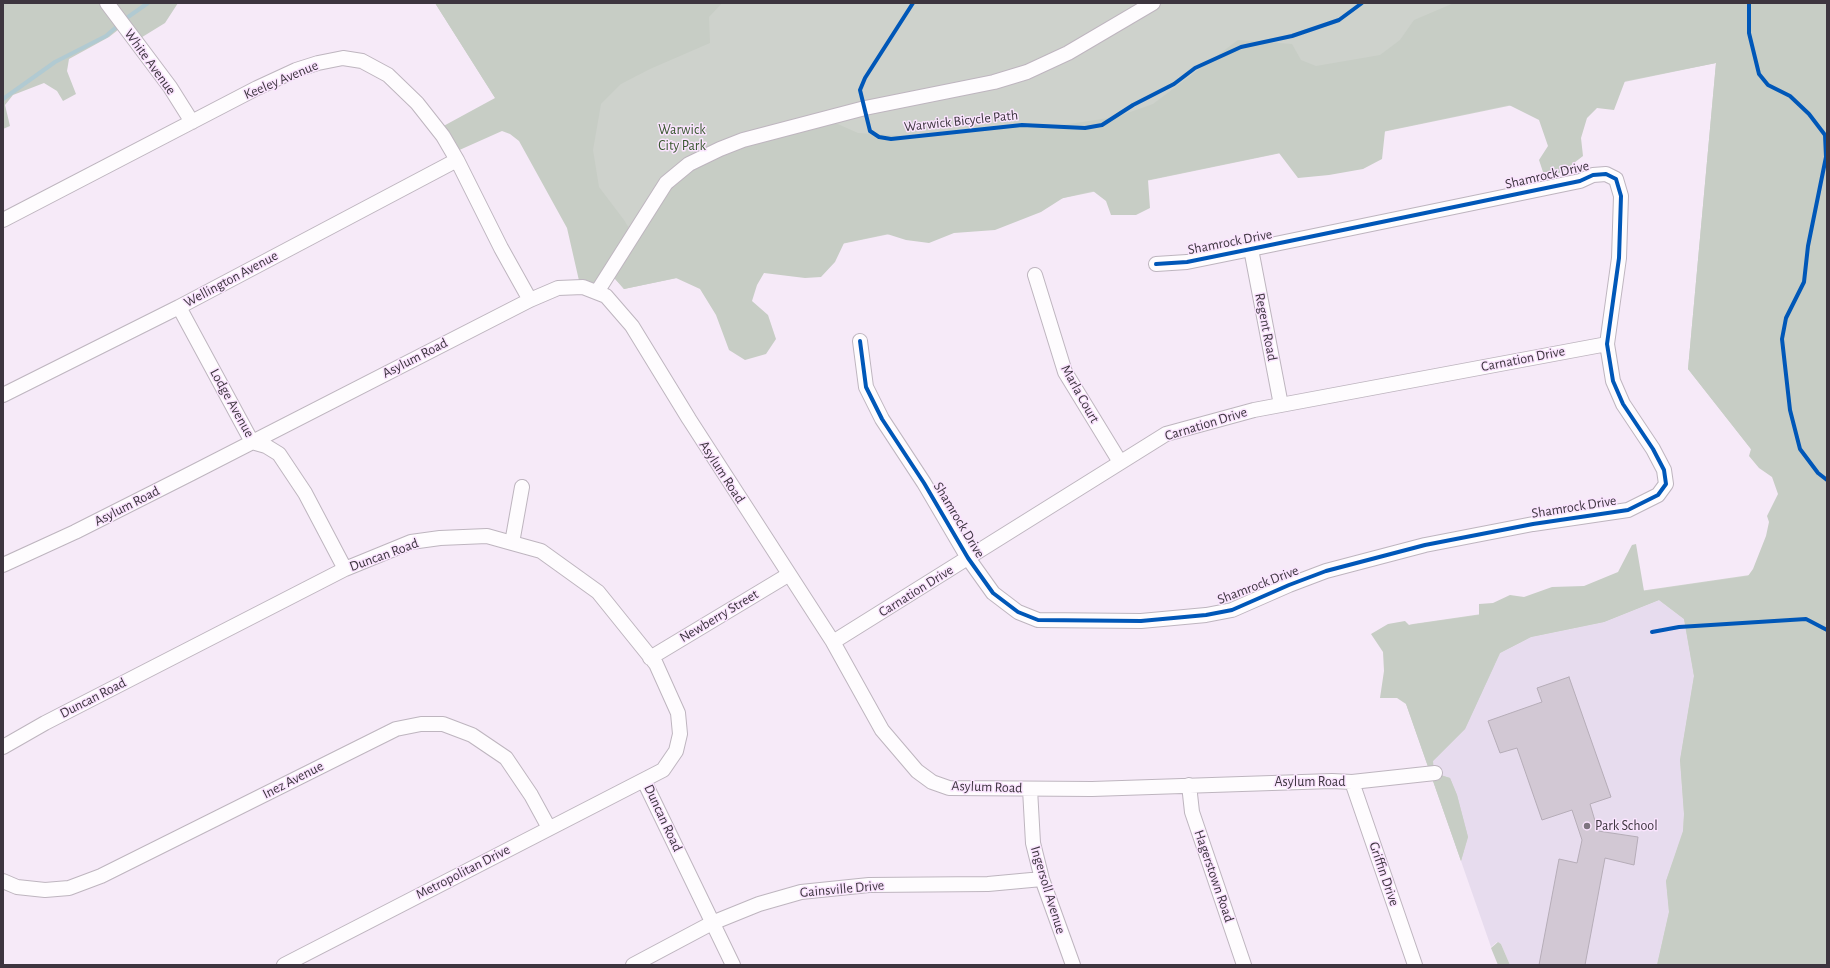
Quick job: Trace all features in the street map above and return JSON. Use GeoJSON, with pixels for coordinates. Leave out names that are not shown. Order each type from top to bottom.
{"type":"FeatureCollection","features":[{"type":"Feature","properties":{"kind":"street","name":"White Avenue"},"geometry":{"type":"LineString","coordinates":[[107,3],[170,87],[192,122]]}},
{"type":"Feature","properties":{"kind":"street"},"geometry":{"type":"LineString","coordinates":[[597,292],[666,184],[689,164],[743,140],[865,108],[994,82],[1027,72],[1068,53],[1153,3]]}},
{"type":"Feature","properties":{"kind":"street","name":"Keeley Avenue"},"geometry":{"type":"LineString","coordinates":[[3,220],[296,70],[318,63],[343,58],[362,61],[388,75],[417,103],[443,136],[457,160],[501,248],[530,300]]}},
{"type":"Feature","properties":{"kind":"street","name":"Wellington Avenue"},"geometry":{"type":"LineString","coordinates":[[3,395],[179,307],[457,160]]}},
{"type":"Feature","properties":{"kind":"street","name":"Shamrock Drive"},"geometry":{"type":"LineString","coordinates":[[860,341],[866,387],[882,419],[924,483],[968,558],[993,593],[1018,612],[1038,620],[1141,621],[1206,615],[1232,610],[1289,585],[1326,571],[1425,545],[1533,524],[1628,510],[1658,496],[1666,484],[1661,465],[1623,404],[1613,381],[1607,344],[1619,258],[1621,196],[1616,179],[1606,174],[1593,175],[1580,181],[1187,262],[1156,264]]}},
{"type":"Feature","properties":{"kind":"street","name":"Regent Road"},"geometry":{"type":"LineString","coordinates":[[1251,249],[1282,405]]}},
{"type":"Feature","properties":{"kind":"street","name":"Marla Court"},"geometry":{"type":"LineString","coordinates":[[1035,275],[1065,372],[1120,462]]}},
{"type":"Feature","properties":{"kind":"street","name":"Asylum Road"},"geometry":{"type":"LineString","coordinates":[[3,565],[75,532],[530,300],[558,288],[582,287],[606,296],[632,326],[788,575],[833,642],[882,730],[917,771],[932,782],[950,788],[1030,789],[1332,780],[1352,782],[1435,773]]}},
{"type":"Feature","properties":{"kind":"street","name":"Lodge Avenue"},"geometry":{"type":"LineString","coordinates":[[179,307],[252,442],[266,446],[279,454],[306,493],[345,569]]}},
{"type":"Feature","properties":{"kind":"street","name":"Carnation Drive"},"geometry":{"type":"LineString","coordinates":[[833,642],[1166,434],[1254,410],[1607,344]]}},
{"type":"Feature","properties":{"kind":"street"},"geometry":{"type":"LineString","coordinates":[[512,543],[522,487]]}},
{"type":"Feature","properties":{"kind":"street","name":"Duncan Road"},"geometry":{"type":"LineString","coordinates":[[3,747],[45,722],[345,569],[411,542],[440,538],[487,536],[541,551],[598,592],[656,664],[678,713],[680,734],[676,751],[663,770],[644,780],[733,965]]}},
{"type":"Feature","properties":{"kind":"street","name":"Newberry Street"},"geometry":{"type":"LineString","coordinates":[[650,658],[788,575]]}},
{"type":"Feature","properties":{"kind":"street","name":"Inez Avenue"},"geometry":{"type":"LineString","coordinates":[[3,881],[17,887],[45,890],[69,888],[101,876],[396,729],[421,724],[443,724],[472,735],[506,758],[531,795],[549,828]]}},
{"type":"Feature","properties":{"kind":"street","name":"Metropolitan Drive"},"geometry":{"type":"LineString","coordinates":[[284,965],[644,780]]}},
{"type":"Feature","properties":{"kind":"street","name":"Griffin Drive"},"geometry":{"type":"LineString","coordinates":[[1352,782],[1415,965]]}},
{"type":"Feature","properties":{"kind":"street","name":"Hagerstown Road"},"geometry":{"type":"LineString","coordinates":[[1189,785],[1192,812],[1244,965]]}},
{"type":"Feature","properties":{"kind":"street","name":"Ingersoll Avenue"},"geometry":{"type":"LineString","coordinates":[[1030,789],[1033,843],[1042,879],[1073,965]]}},
{"type":"Feature","properties":{"kind":"street","name":"Gainsville Drive"},"geometry":{"type":"LineString","coordinates":[[633,965],[712,924],[774,898],[813,890],[869,885],[988,884],[1042,879]]}},
{"type":"Feature","properties":{"kind":"shaded area"},"geometry":{"type":"Polygon","coordinates":[[[3,3],[178,3],[165,23],[139,39],[123,26],[109,37],[69,59],[67,71],[76,94],[63,101],[57,91],[44,83],[13,95],[5,105],[10,126],[3,129],[3,3]]]}},
{"type":"Feature","properties":{"kind":"shaded area","name":"Warwick City Park"},"geometry":{"type":"Polygon","coordinates":[[[435,3],[722,3],[709,17],[710,43],[650,69],[621,84],[601,104],[593,150],[599,187],[624,220],[633,235],[672,183],[722,149],[831,121],[858,133],[923,137],[979,127],[1055,126],[1116,117],[1153,104],[1238,40],[1292,44],[1301,60],[1316,66],[1380,55],[1400,40],[1414,20],[1454,3],[1827,3],[1827,617],[1824,622],[1827,624],[1827,965],[1657,965],[1669,912],[1666,881],[1683,831],[1684,814],[1680,760],[1694,676],[1684,619],[1659,600],[1604,622],[1531,637],[1500,653],[1465,729],[1433,761],[1434,773],[1450,778],[1457,795],[1468,837],[1461,861],[1406,704],[1397,698],[1380,698],[1384,671],[1383,652],[1371,634],[1388,624],[1405,621],[1409,625],[1479,615],[1479,604],[1493,603],[1510,595],[1524,597],[1552,587],[1584,586],[1618,572],[1632,545],[1636,544],[1644,591],[1748,576],[1753,569],[1766,536],[1769,522],[1767,516],[1778,494],[1772,477],[1759,468],[1749,456],[1751,449],[1688,369],[1716,63],[1625,81],[1614,110],[1597,108],[1587,118],[1581,138],[1583,156],[1561,173],[1543,172],[1539,160],[1548,146],[1539,120],[1509,105],[1385,131],[1382,159],[1363,169],[1329,175],[1298,178],[1279,153],[1148,180],[1150,208],[1136,215],[1111,215],[1106,201],[1093,191],[1063,198],[1041,212],[995,230],[954,233],[929,243],[906,240],[887,234],[844,243],[835,262],[821,277],[805,278],[764,273],[757,285],[752,301],[768,315],[776,339],[766,354],[745,360],[729,350],[716,315],[700,289],[676,278],[624,289],[610,273],[598,290],[580,285],[567,228],[519,141],[510,134],[502,131],[455,152],[438,129],[495,98],[435,3]]]}},
{"type":"Feature","properties":{"kind":"shaded area"},"geometry":{"type":"Polygon","coordinates":[[[1659,600],[1684,619],[1694,676],[1680,760],[1684,814],[1683,832],[1666,881],[1669,912],[1657,965],[1510,965],[1501,944],[1497,942],[1491,947],[1461,861],[1468,837],[1434,773],[1433,761],[1443,749],[1484,686],[1500,653],[1531,637],[1604,622],[1659,600]]]}},
{"type":"Feature","properties":{"kind":"shaded area"},"geometry":{"type":"Polygon","coordinates":[[[1498,942],[1501,944],[1510,965],[1498,965],[1491,948],[1498,942]]]}},
{"type":"Feature","properties":{"kind":"green space","name":"Warwick City Park"},"geometry":{"type":"Polygon","coordinates":[[[435,3],[1827,3],[1827,965],[1657,965],[1669,912],[1666,881],[1683,832],[1684,814],[1680,760],[1694,676],[1684,619],[1659,600],[1604,622],[1531,637],[1500,653],[1465,729],[1433,761],[1434,773],[1450,778],[1457,795],[1468,837],[1461,861],[1381,632],[1413,624],[1798,568],[1776,481],[1688,369],[1716,63],[624,289],[598,260],[435,3]]]}},
{"type":"Feature","properties":{"kind":"building","name":"Park School"},"geometry":{"type":"Polygon","coordinates":[[[1569,677],[1611,797],[1590,804],[1598,831],[1638,837],[1634,865],[1605,858],[1585,965],[1539,965],[1559,859],[1577,863],[1582,840],[1572,810],[1542,820],[1517,748],[1500,753],[1488,721],[1542,702],[1537,688],[1569,677]]]}},
{"type":"Feature","properties":{"kind":"waterway"},"geometry":{"type":"LineString","coordinates":[[3,99],[55,62],[106,36],[128,17],[148,3]]}},
{"type":"Feature","properties":{"kind":"cycle path","name":"Warwick Bicycle Path"},"geometry":{"type":"LineString","coordinates":[[913,3],[865,78],[860,90],[870,131],[879,137],[891,139],[1022,125],[1085,128],[1102,125],[1133,105],[1174,84],[1195,68],[1241,47],[1292,36],[1339,20],[1362,3]]}},
{"type":"Feature","properties":{"kind":"cycle path"},"geometry":{"type":"LineString","coordinates":[[1749,3],[1749,33],[1759,74],[1768,85],[1790,96],[1809,114],[1825,135],[1826,157],[1808,246],[1804,282],[1786,318],[1782,339],[1790,410],[1800,449],[1818,473],[1827,480]]}},
{"type":"Feature","properties":{"kind":"cycle path"},"geometry":{"type":"LineString","coordinates":[[860,341],[866,387],[882,419],[924,483],[968,558],[993,593],[1018,612],[1038,620],[1141,621],[1206,615],[1232,610],[1289,585],[1326,571],[1425,545],[1533,524],[1628,510],[1658,495],[1666,484],[1664,470],[1653,449],[1623,404],[1613,381],[1607,344],[1619,258],[1621,196],[1616,179],[1606,174],[1593,175],[1580,181],[1187,262],[1156,264]]}},
{"type":"Feature","properties":{"kind":"cycle path"},"geometry":{"type":"LineString","coordinates":[[1652,632],[1679,627],[1806,619],[1827,630]]}},
{"type":"Feature","properties":{"kind":"place","name":"Park School"},"geometry":{"type":"Point","coordinates":[1587,826]}}]}
